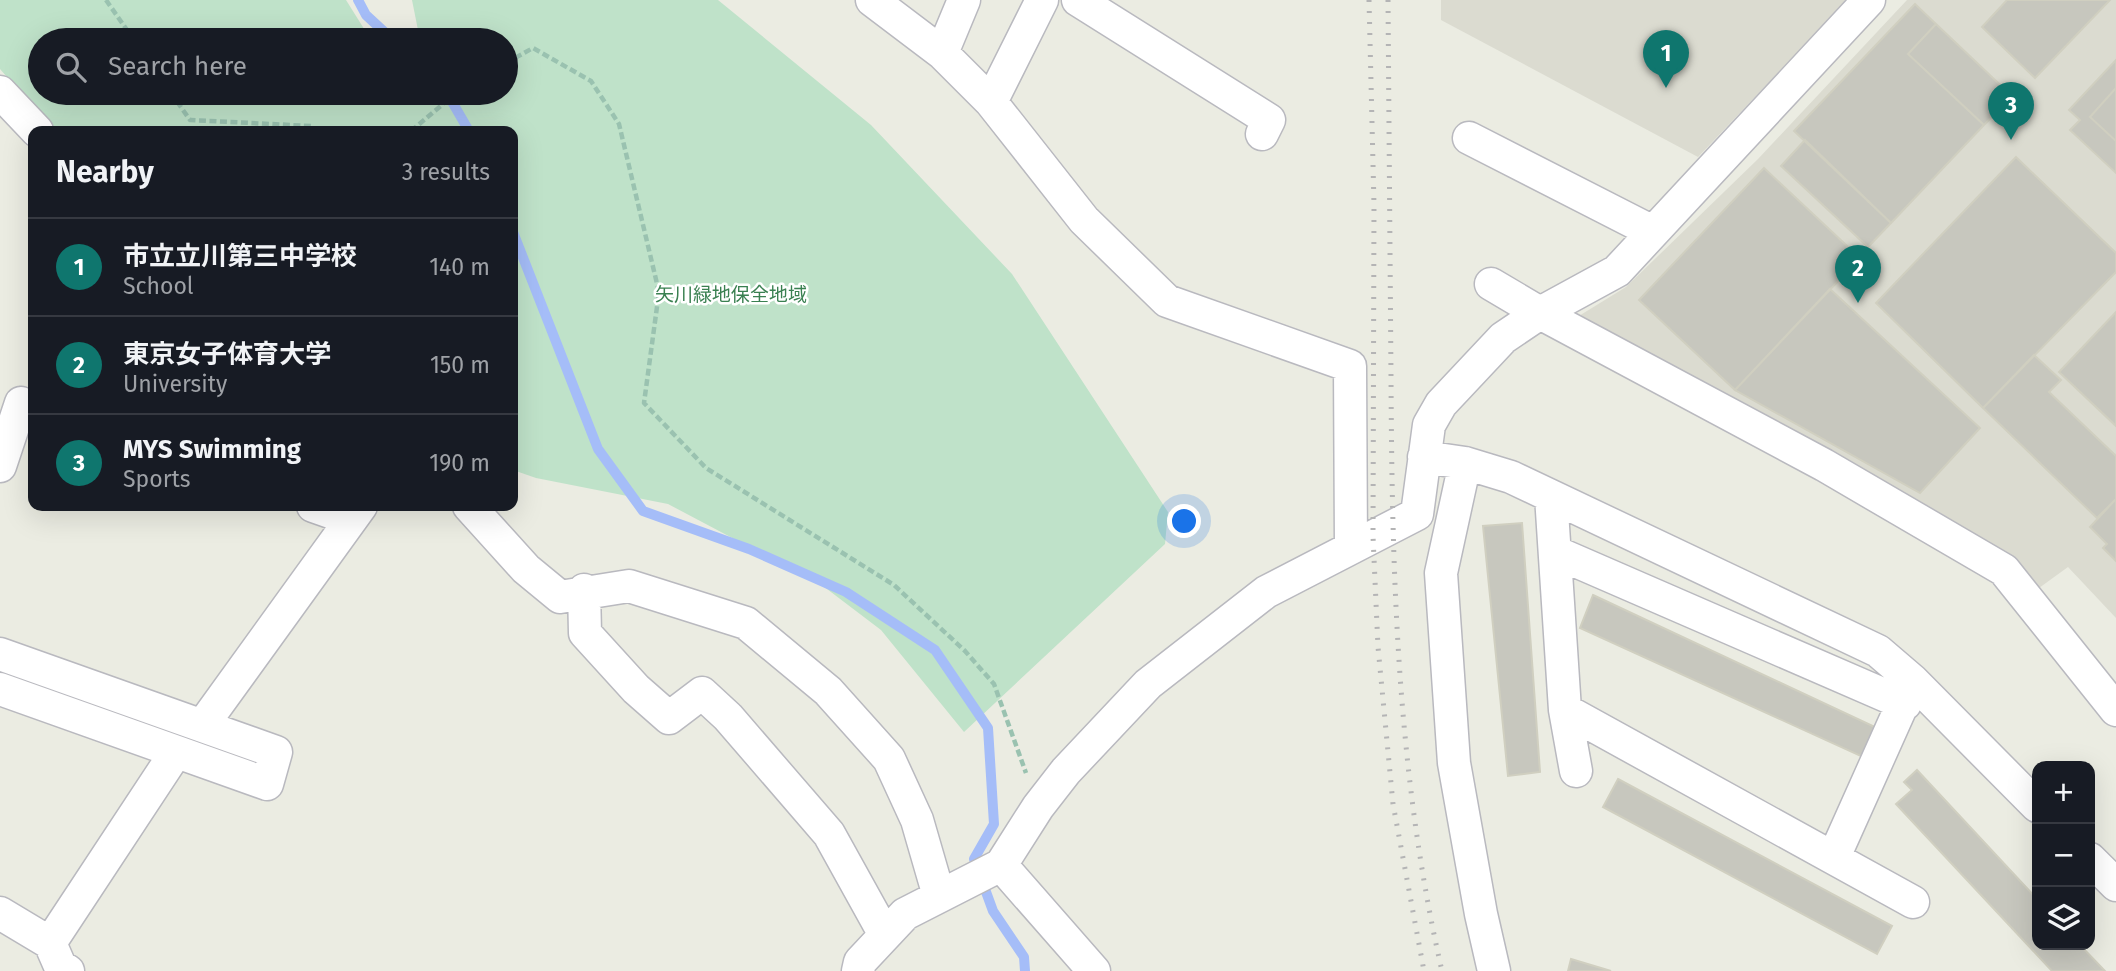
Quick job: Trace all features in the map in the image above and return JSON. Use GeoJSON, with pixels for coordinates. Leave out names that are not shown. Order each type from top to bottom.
{"type":"FeatureCollection","features":[{"type":"Feature","properties":{"kind":"street"},"geometry":{"type":"LineString","coordinates":[[872,0],[942,53],[991,102],[1084,220],[1167,301],[1350,366],[1350,548]]}},
{"type":"Feature","properties":{"kind":"street"},"geometry":{"type":"LineString","coordinates":[[942,53],[964,0]]}},
{"type":"Feature","properties":{"kind":"street"},"geometry":{"type":"LineString","coordinates":[[991,102],[1042,0]]}},
{"type":"Feature","properties":{"kind":"street"},"geometry":{"type":"LineString","coordinates":[[1078,0],[1269,120],[1262,134]]}},
{"type":"Feature","properties":{"kind":"street"},"geometry":{"type":"LineString","coordinates":[[858,971],[860,962],[905,914],[1000,866],[1038,807],[1066,771],[1148,684],[1266,592],[1417,514],[1429,425],[1441,404],[1503,338],[1539,313],[1617,271],[1869,0]]}},
{"type":"Feature","properties":{"kind":"street"},"geometry":{"type":"LineString","coordinates":[[0,92],[32,126]]}},
{"type":"Feature","properties":{"kind":"street"},"geometry":{"type":"LineString","coordinates":[[1469,138],[1653,232]]}},
{"type":"Feature","properties":{"kind":"street"},"geometry":{"type":"LineString","coordinates":[[1491,284],[1539,313],[1824,465],[2004,570],[2116,710]]}},
{"type":"Feature","properties":{"kind":"street"},"geometry":{"type":"LineString","coordinates":[[0,466],[18,402]]}},
{"type":"Feature","properties":{"kind":"street"},"geometry":{"type":"LineString","coordinates":[[1423,457],[1465,463],[1511,477],[1878,651],[1909,692],[2032,802]]}},
{"type":"Feature","properties":{"kind":"street"},"geometry":{"type":"LineString","coordinates":[[1465,463],[1441,573],[1454,763],[1480,914],[1494,971]]}},
{"type":"Feature","properties":{"kind":"street"},"geometry":{"type":"LineString","coordinates":[[1551,496],[1565,710],[1576,771]]}},
{"type":"Feature","properties":{"kind":"street"},"geometry":{"type":"LineString","coordinates":[[474,511],[526,569],[560,597],[584,590],[629,586],[746,623],[828,691],[889,759],[951,891]]}},
{"type":"Feature","properties":{"kind":"street"},"geometry":{"type":"LineString","coordinates":[[202,726],[356,512]]}},
{"type":"Feature","properties":{"kind":"street"},"geometry":{"type":"LineString","coordinates":[[1555,552],[1909,692]]}},
{"type":"Feature","properties":{"kind":"street"},"geometry":{"type":"LineString","coordinates":[[584,590],[585,633],[636,689],[669,719],[702,693],[728,717],[829,834],[885,935]]}},
{"type":"Feature","properties":{"kind":"street"},"geometry":{"type":"LineString","coordinates":[[0,654],[276,752],[267,784],[0,689]]}},
{"type":"Feature","properties":{"kind":"street"},"geometry":{"type":"LineString","coordinates":[[1834,857],[1909,692]]}},
{"type":"Feature","properties":{"kind":"street"},"geometry":{"type":"LineString","coordinates":[[1565,710],[1913,902]]}},
{"type":"Feature","properties":{"kind":"street"},"geometry":{"type":"LineString","coordinates":[[50,943],[176,752]]}},
{"type":"Feature","properties":{"kind":"street"},"geometry":{"type":"LineString","coordinates":[[2095,864],[2116,885]]}},
{"type":"Feature","properties":{"kind":"street"},"geometry":{"type":"LineString","coordinates":[[1000,866],[1094,971]]}},
{"type":"Feature","properties":{"kind":"street"},"geometry":{"type":"LineString","coordinates":[[0,913],[50,943],[60,966],[68,971]]}},
{"type":"Feature","properties":{"kind":"path"},"geometry":{"type":"LineString","coordinates":[[106,0],[126,28]]}},
{"type":"Feature","properties":{"kind":"path"},"geometry":{"type":"LineString","coordinates":[[518,56],[533,48],[591,81],[619,124],[659,292],[643,403],[706,468],[894,584],[965,651],[994,684],[1038,807]]}},
{"type":"Feature","properties":{"kind":"path"},"geometry":{"type":"LineString","coordinates":[[179,105],[190,120],[312,126]]}},
{"type":"Feature","properties":{"kind":"path"},"geometry":{"type":"LineString","coordinates":[[417,126],[442,105]]}},
{"type":"Feature","properties":{"kind":"shaded area"},"geometry":{"type":"Polygon","coordinates":[[[1441,0],[1847,0],[1698,157],[1441,20],[1441,0]]]}},
{"type":"Feature","properties":{"kind":"shaded area"},"geometry":{"type":"Polygon","coordinates":[[[1907,0],[2116,0],[2116,618],[2068,567],[2039,588],[2010,558],[1574,319],[1626,287],[1758,159],[1907,0]]]}},
{"type":"Feature","properties":{"kind":"green space","name":"矢川緑地保全地域"},"geometry":{"type":"Polygon","coordinates":[[[0,0],[346,0],[364,28],[28,28],[28,101],[0,69],[0,0]]]}},
{"type":"Feature","properties":{"kind":"green space","name":"矢川緑地保全地域"},"geometry":{"type":"Polygon","coordinates":[[[412,0],[718,0],[871,125],[1012,274],[1168,512],[1165,544],[964,732],[881,630],[823,586],[668,504],[536,478],[518,472],[518,126],[50,126],[31,105],[518,105],[518,28],[418,28],[412,0]]]}},
{"type":"Feature","properties":{"kind":"building"},"geometry":{"type":"Polygon","coordinates":[[[2007,0],[2110,0],[2035,78],[1982,27],[2007,0]]]}},
{"type":"Feature","properties":{"kind":"building"},"geometry":{"type":"Polygon","coordinates":[[[1915,4],[1936,24],[1908,54],[1984,125],[1891,223],[1794,131],[1915,4]]]}},
{"type":"Feature","properties":{"kind":"building"},"geometry":{"type":"Polygon","coordinates":[[[1936,24],[2012,96],[1984,125],[1908,54],[1936,24]]]}},
{"type":"Feature","properties":{"kind":"building"},"geometry":{"type":"Polygon","coordinates":[[[2116,60],[2116,88],[2090,117],[2116,141],[2116,173],[2070,130],[2080,120],[2069,110],[2116,60]]]}},
{"type":"Feature","properties":{"kind":"building"},"geometry":{"type":"Polygon","coordinates":[[[2116,88],[2116,141],[2090,117],[2116,88]]]}},
{"type":"Feature","properties":{"kind":"building"},"geometry":{"type":"Polygon","coordinates":[[[1805,140],[1891,223],[1868,247],[1781,166],[1805,140]]]}},
{"type":"Feature","properties":{"kind":"building"},"geometry":{"type":"Polygon","coordinates":[[[2016,157],[2116,253],[2116,272],[1983,408],[1876,303],[2016,157]]]}},
{"type":"Feature","properties":{"kind":"building"},"geometry":{"type":"Polygon","coordinates":[[[1764,168],[1860,258],[1735,390],[1639,300],[1764,168]]]}},
{"type":"Feature","properties":{"kind":"building"},"geometry":{"type":"Polygon","coordinates":[[[1830,289],[1980,428],[1920,493],[1735,390],[1830,289]]]}},
{"type":"Feature","properties":{"kind":"building"},"geometry":{"type":"Polygon","coordinates":[[[2116,312],[2116,426],[2059,372],[2116,312]]]}},
{"type":"Feature","properties":{"kind":"building"},"geometry":{"type":"Polygon","coordinates":[[[2034,355],[2061,380],[2049,392],[2116,456],[2116,499],[2097,518],[1983,408],[2034,355]]]}},
{"type":"Feature","properties":{"kind":"building"},"geometry":{"type":"Polygon","coordinates":[[[2116,499],[2116,561],[2103,548],[2107,544],[2090,527],[2116,499]]]}},
{"type":"Feature","properties":{"kind":"building"},"geometry":{"type":"Polygon","coordinates":[[[1522,523],[1540,772],[1508,776],[1483,526],[1522,523]]]}},
{"type":"Feature","properties":{"kind":"building"},"geometry":{"type":"Polygon","coordinates":[[[1593,595],[1877,728],[1863,757],[1580,628],[1593,595]]]}},
{"type":"Feature","properties":{"kind":"building"},"geometry":{"type":"Polygon","coordinates":[[[1917,770],[2032,894],[2032,950],[1896,804],[1912,790],[1904,782],[1917,770]]]}},
{"type":"Feature","properties":{"kind":"building"},"geometry":{"type":"Polygon","coordinates":[[[1618,779],[1892,926],[1877,954],[1603,807],[1618,779]]]}},
{"type":"Feature","properties":{"kind":"building"},"geometry":{"type":"Polygon","coordinates":[[[2032,950],[2085,950],[2105,971],[2052,971],[2032,950]]]}},
{"type":"Feature","properties":{"kind":"building"},"geometry":{"type":"Polygon","coordinates":[[[1571,959],[1611,971],[1568,971],[1571,959]]]}},
{"type":"Feature","properties":{"kind":"waterway"},"geometry":{"type":"LineString","coordinates":[[358,0],[366,15],[380,28]]}},
{"type":"Feature","properties":{"kind":"waterway"},"geometry":{"type":"LineString","coordinates":[[454,105],[466,126]]}},
{"type":"Feature","properties":{"kind":"waterway"},"geometry":{"type":"LineString","coordinates":[[518,245],[598,449],[643,511],[749,549],[846,592],[935,650],[988,728],[994,824],[974,859],[993,911],[1024,957],[1025,971]]}},
{"type":"Feature","properties":{"kind":"railway"},"geometry":{"type":"LineString","coordinates":[[1369,0],[1374,205],[1373,536],[1378,647],[1393,804],[1424,971]]}},
{"type":"Feature","properties":{"kind":"railway"},"geometry":{"type":"LineString","coordinates":[[1388,0],[1393,526],[1400,675],[1415,823],[1442,971]]}},
{"type":"Feature","properties":{"kind":"place","name":"市立立川第三中学校"},"geometry":{"type":"Point","coordinates":[1666,88]}},
{"type":"Feature","properties":{"kind":"place","name":"MYS Swimming"},"geometry":{"type":"Point","coordinates":[2011,140]}},
{"type":"Feature","properties":{"kind":"place","name":"東京女子体育大学"},"geometry":{"type":"Point","coordinates":[1858,303]}}]}
